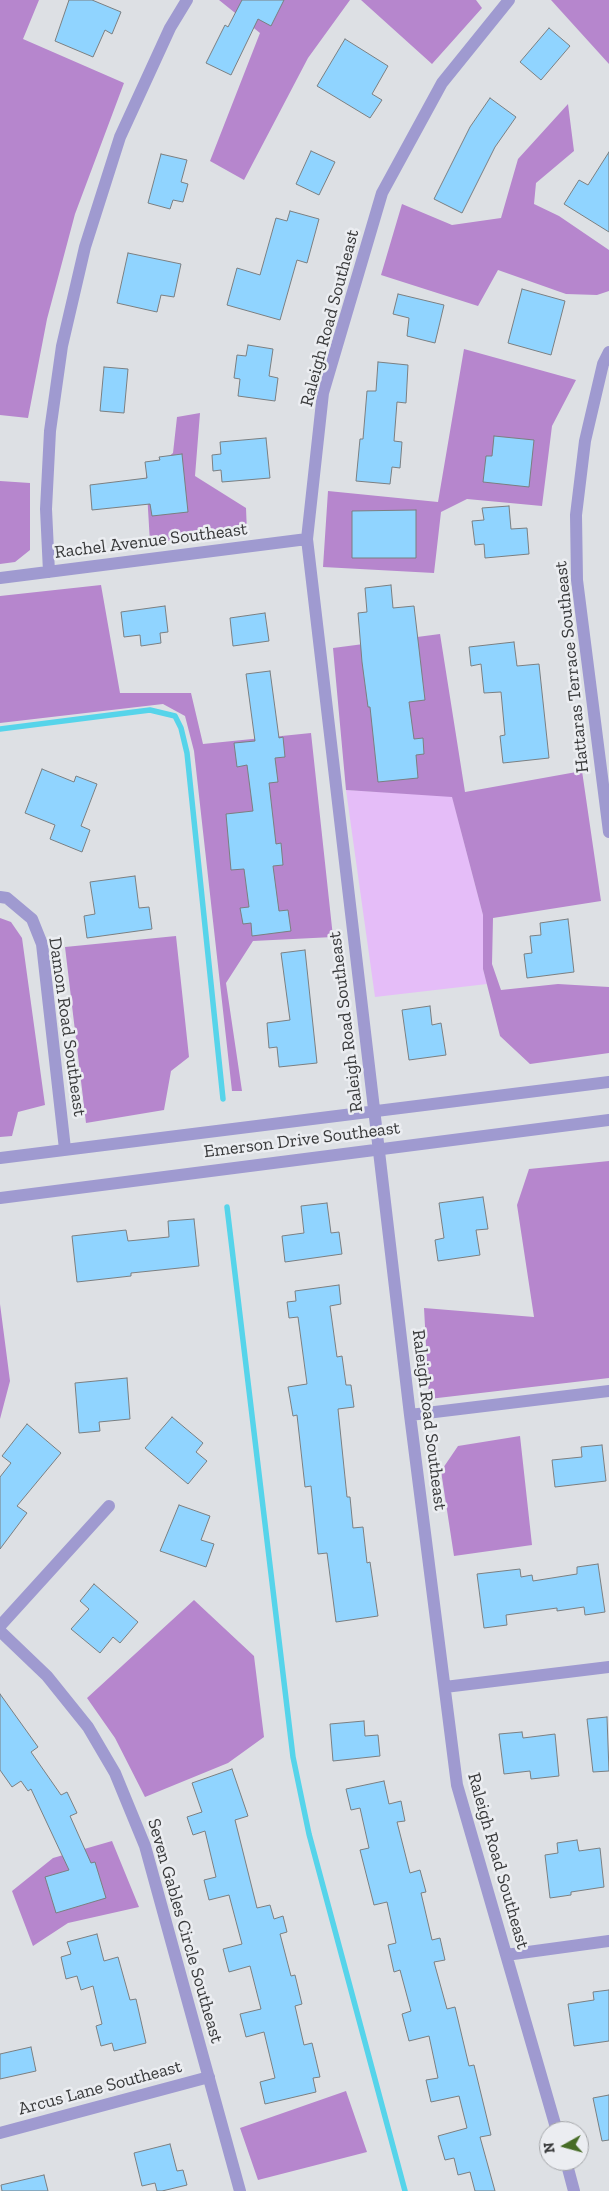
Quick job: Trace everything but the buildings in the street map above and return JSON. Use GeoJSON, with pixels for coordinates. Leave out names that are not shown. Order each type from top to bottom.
{"type":"FeatureCollection","features":[{"type":"Feature","properties":{"kind":"street"},"geometry":{"type":"LineString","coordinates":[[49,572],[46,509],[50,431],[62,346],[85,247],[120,137],[170,28],[187,0]]}},
{"type":"Feature","properties":{"kind":"street","name":"Raleigh Road Southeast"},"geometry":{"type":"LineString","coordinates":[[509,0],[442,83],[382,193],[323,393],[307,539],[410,1415],[457,1785],[554,2121]]}},
{"type":"Feature","properties":{"kind":"street","name":"Hattaras Terrace Southeast"},"geometry":{"type":"LineString","coordinates":[[609,352],[603,364],[585,441],[576,515],[576,534],[577,580],[609,832]]}},
{"type":"Feature","properties":{"kind":"street","name":"Rachel Avenue Southeast"},"geometry":{"type":"LineString","coordinates":[[0,578],[307,539]]}},
{"type":"Feature","properties":{"kind":"street","name":"Damon Road Southeast"},"geometry":{"type":"LineString","coordinates":[[0,896],[8,898],[32,920],[42,944],[65,1149]]}},
{"type":"Feature","properties":{"kind":"street","name":"Emerson Drive Southeast"},"geometry":{"type":"LineString","coordinates":[[0,1158],[609,1082]]}},
{"type":"Feature","properties":{"kind":"street","name":"Emerson Drive Southeast"},"geometry":{"type":"LineString","coordinates":[[0,1198],[378,1148],[609,1120]]}},
{"type":"Feature","properties":{"kind":"street"},"geometry":{"type":"LineString","coordinates":[[410,1415],[609,1391]]}},
{"type":"Feature","properties":{"kind":"street"},"geometry":{"type":"LineString","coordinates":[[0,1626],[110,1506]]}},
{"type":"Feature","properties":{"kind":"street","name":"Seven Gables Circle Southeast"},"geometry":{"type":"LineString","coordinates":[[0,1631],[47,1676],[88,1727],[116,1773],[145,1846],[240,2191]]}},
{"type":"Feature","properties":{"kind":"street"},"geometry":{"type":"LineString","coordinates":[[445,1687],[609,1667]]}},
{"type":"Feature","properties":{"kind":"street"},"geometry":{"type":"LineString","coordinates":[[506,1955],[609,1941]]}},
{"type":"Feature","properties":{"kind":"street","name":"Arcus Lane Southeast"},"geometry":{"type":"LineString","coordinates":[[0,2133],[209,2077]]}},
{"type":"Feature","properties":{"kind":"street"},"geometry":{"type":"LineString","coordinates":[[569,2171],[574,2191]]}},
{"type":"Feature","properties":{"kind":"shaded area"},"geometry":{"type":"Polygon","coordinates":[[[0,0],[39,0],[23,39],[124,83],[75,214],[47,319],[28,418],[0,415],[0,0]]]}},
{"type":"Feature","properties":{"kind":"shaded area"},"geometry":{"type":"Polygon","coordinates":[[[219,0],[350,0],[308,58],[244,180],[210,161],[260,33],[219,0]]]}},
{"type":"Feature","properties":{"kind":"shaded area"},"geometry":{"type":"Polygon","coordinates":[[[361,0],[476,0],[482,8],[432,64],[361,0]]]}},
{"type":"Feature","properties":{"kind":"shaded area"},"geometry":{"type":"Polygon","coordinates":[[[551,0],[609,0],[609,64],[551,0]]]}},
{"type":"Feature","properties":{"kind":"shaded area"},"geometry":{"type":"Polygon","coordinates":[[[568,104],[574,151],[536,183],[534,204],[559,216],[609,250],[609,291],[597,295],[566,294],[498,270],[478,306],[381,275],[402,204],[452,225],[501,218],[518,159],[568,104]]]}},
{"type":"Feature","properties":{"kind":"shaded area"},"geometry":{"type":"Polygon","coordinates":[[[464,349],[576,380],[552,426],[542,506],[467,499],[441,512],[434,573],[323,567],[328,491],[438,502],[464,349]]]}},
{"type":"Feature","properties":{"kind":"shaded area"},"geometry":{"type":"Polygon","coordinates":[[[200,413],[195,476],[246,508],[247,533],[150,543],[146,475],[173,453],[177,417],[200,413]]]}},
{"type":"Feature","properties":{"kind":"shaded area"},"geometry":{"type":"Polygon","coordinates":[[[0,481],[30,483],[30,550],[15,562],[0,564],[0,481]]]}},
{"type":"Feature","properties":{"kind":"shaded area"},"geometry":{"type":"Polygon","coordinates":[[[101,585],[120,693],[191,693],[203,744],[311,733],[333,937],[253,941],[226,983],[242,1091],[232,1091],[194,751],[185,716],[163,704],[0,723],[0,596],[101,585]]]}},
{"type":"Feature","properties":{"kind":"shaded area"},"geometry":{"type":"Polygon","coordinates":[[[440,634],[465,792],[582,771],[601,901],[493,918],[492,964],[501,990],[558,984],[609,987],[609,1053],[530,1064],[500,1036],[483,969],[483,915],[452,797],[346,790],[333,648],[440,634]]]}},
{"type":"Feature","properties":{"kind":"shaded area"},"geometry":{"type":"Polygon","coordinates":[[[346,790],[452,796],[483,915],[483,969],[487,984],[375,997],[346,790]]]}},
{"type":"Feature","properties":{"kind":"shaded area"},"geometry":{"type":"Polygon","coordinates":[[[0,918],[11,922],[22,938],[45,1105],[18,1112],[12,1136],[0,1137],[0,918]]]}},
{"type":"Feature","properties":{"kind":"shaded area"},"geometry":{"type":"Polygon","coordinates":[[[176,936],[189,1057],[171,1071],[164,1110],[86,1123],[65,947],[176,936]]]}},
{"type":"Feature","properties":{"kind":"shaded area"},"geometry":{"type":"Polygon","coordinates":[[[609,1161],[609,1378],[429,1399],[424,1308],[534,1317],[517,1205],[529,1169],[609,1161]]]}},
{"type":"Feature","properties":{"kind":"shaded area"},"geometry":{"type":"Polygon","coordinates":[[[0,1304],[10,1381],[0,1419],[0,1304]]]}},
{"type":"Feature","properties":{"kind":"shaded area"},"geometry":{"type":"Polygon","coordinates":[[[520,1436],[532,1545],[454,1556],[441,1471],[458,1446],[520,1436]]]}},
{"type":"Feature","properties":{"kind":"shaded area"},"geometry":{"type":"Polygon","coordinates":[[[194,1600],[254,1656],[264,1737],[228,1763],[145,1797],[115,1738],[87,1698],[194,1600]]]}},
{"type":"Feature","properties":{"kind":"shaded area"},"geometry":{"type":"Polygon","coordinates":[[[112,1841],[139,1907],[68,1923],[33,1946],[12,1891],[53,1858],[112,1841]]]}},
{"type":"Feature","properties":{"kind":"shaded area"},"geometry":{"type":"Polygon","coordinates":[[[346,2091],[367,2152],[258,2180],[240,2128],[346,2091]]]}},
{"type":"Feature","properties":{"kind":"waterway"},"geometry":{"type":"LineString","coordinates":[[0,729],[150,710],[175,716],[181,728],[187,753],[223,1099]]}},
{"type":"Feature","properties":{"kind":"waterway"},"geometry":{"type":"LineString","coordinates":[[227,1207],[293,1757],[309,1834],[405,2191]]}}]}
